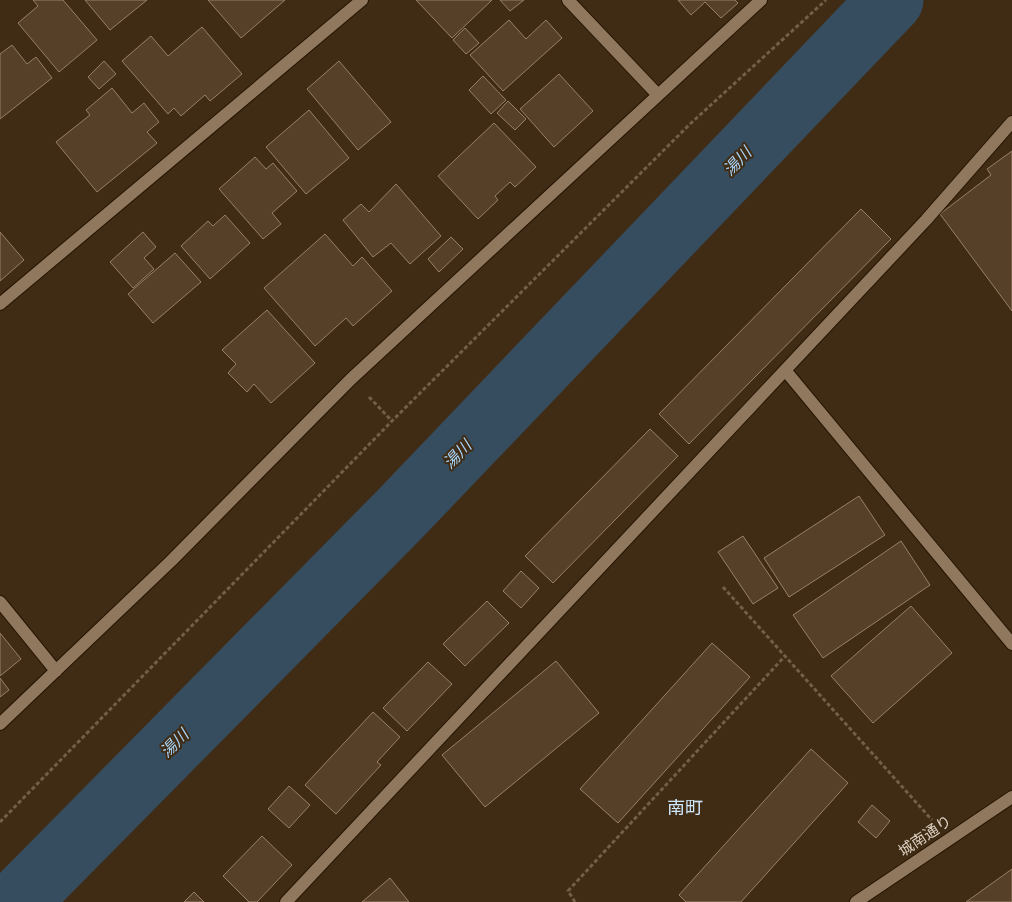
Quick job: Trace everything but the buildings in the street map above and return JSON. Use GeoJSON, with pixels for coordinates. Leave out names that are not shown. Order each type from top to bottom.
{"type":"FeatureCollection","features":[{"type":"Feature","properties":{"kind":"street"},"geometry":{"type":"LineString","coordinates":[[0,304],[362,0]]}},
{"type":"Feature","properties":{"kind":"street"},"geometry":{"type":"LineString","coordinates":[[568,0],[658,95]]}},
{"type":"Feature","properties":{"kind":"street"},"geometry":{"type":"LineString","coordinates":[[0,724],[171,561],[351,379],[761,0]]}},
{"type":"Feature","properties":{"kind":"street"},"geometry":{"type":"LineString","coordinates":[[286,902],[926,220],[1012,122]]}},
{"type":"Feature","properties":{"kind":"street"},"geometry":{"type":"LineString","coordinates":[[785,370],[1012,644]]}},
{"type":"Feature","properties":{"kind":"street"},"geometry":{"type":"LineString","coordinates":[[0,602],[56,671]]}},
{"type":"Feature","properties":{"kind":"street","name":"城南通り"},"geometry":{"type":"LineString","coordinates":[[856,902],[1012,797]]}},
{"type":"Feature","properties":{"kind":"path"},"geometry":{"type":"LineString","coordinates":[[0,822],[79,739],[392,421],[690,124],[826,0]]}},
{"type":"Feature","properties":{"kind":"path"},"geometry":{"type":"LineString","coordinates":[[351,379],[392,421]]}},
{"type":"Feature","properties":{"kind":"path"},"geometry":{"type":"LineString","coordinates":[[723,586],[949,840]]}},
{"type":"Feature","properties":{"kind":"path"},"geometry":{"type":"LineString","coordinates":[[575,902],[568,890],[785,656]]}},
{"type":"Feature","properties":{"kind":"waterway","name":"湯川"},"geometry":{"type":"LineString","coordinates":[[17,902],[399,515],[891,0]]}},
{"type":"Feature","properties":{"kind":"district","name":"南町"},"geometry":{"type":"Point","coordinates":[685,808]}}]}
